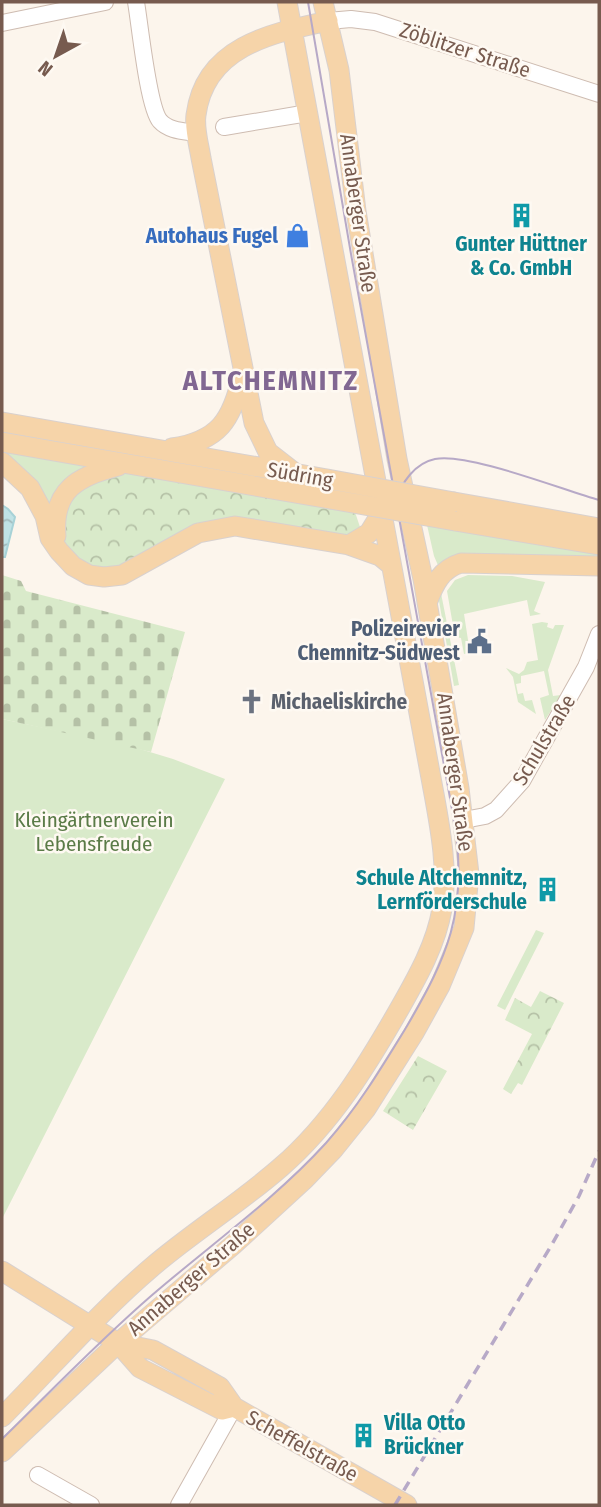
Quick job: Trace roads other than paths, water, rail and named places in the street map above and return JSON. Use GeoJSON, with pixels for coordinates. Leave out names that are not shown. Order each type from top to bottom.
{"type":"FeatureCollection","features":[{"type":"Feature","properties":{"kind":"main road","name":"Annaberger Straße"},"geometry":{"type":"LineString","coordinates":[[2,1452],[103,1334],[121,1294],[154,1265],[262,1182],[304,1145],[330,1116],[362,1072],[410,989],[431,947],[443,904],[444,858],[434,794],[287,2]]}},
{"type":"Feature","properties":{"kind":"main road"},"geometry":{"type":"LineString","coordinates":[[295,473],[268,452],[254,424],[195,117],[208,80],[223,60],[243,46],[292,29],[326,11]]}},
{"type":"Feature","properties":{"kind":"main road","name":"Annaberger Straße"},"geometry":{"type":"LineString","coordinates":[[2,1417],[103,1334],[233,1245],[305,1179],[349,1131],[377,1092],[440,986],[464,928],[469,874],[464,820],[427,603],[404,497],[381,363],[356,211],[339,70],[326,11]]}},
{"type":"Feature","properties":{"kind":"main road"},"geometry":{"type":"LineString","coordinates":[[161,449],[204,440],[220,427],[235,403],[243,372]]}},
{"type":"Feature","properties":{"kind":"main road","name":"Südring"},"geometry":{"type":"LineString","coordinates":[[2,422],[295,473],[328,489]]}},
{"type":"Feature","properties":{"kind":"main road"},"geometry":{"type":"LineString","coordinates":[[186,473],[226,470],[238,463],[248,452],[254,424]]}},
{"type":"Feature","properties":{"kind":"main road","name":"Südring"},"geometry":{"type":"LineString","coordinates":[[2,442],[186,473],[328,489],[454,511],[599,545]]}},
{"type":"Feature","properties":{"kind":"main road"},"geometry":{"type":"LineString","coordinates":[[2,462],[30,488],[45,516],[50,538],[59,551],[82,572],[104,577],[132,572],[198,533],[223,527],[257,528],[349,545],[380,556],[391,565]]}},
{"type":"Feature","properties":{"kind":"main road"},"geometry":{"type":"LineString","coordinates":[[59,551],[56,513],[68,489],[92,473],[126,464]]}},
{"type":"Feature","properties":{"kind":"main road","name":"Südring"},"geometry":{"type":"LineString","coordinates":[[454,511],[599,527]]}},
{"type":"Feature","properties":{"kind":"main road"},"geometry":{"type":"LineString","coordinates":[[349,545],[369,533],[382,512]]}},
{"type":"Feature","properties":{"kind":"main road"},"geometry":{"type":"LineString","coordinates":[[427,603],[439,577],[445,570],[461,563],[599,566]]}},
{"type":"Feature","properties":{"kind":"main road"},"geometry":{"type":"LineString","coordinates":[[2,1270],[103,1334]]}},
{"type":"Feature","properties":{"kind":"main road","name":"Scheffelstraße"},"geometry":{"type":"LineString","coordinates":[[103,1334],[153,1350],[220,1387],[234,1407],[407,1505]]}},
{"type":"Feature","properties":{"kind":"street"},"geometry":{"type":"LineString","coordinates":[[2,23],[105,2]]}},
{"type":"Feature","properties":{"kind":"street"},"geometry":{"type":"LineString","coordinates":[[136,2],[152,101],[158,119],[173,130],[196,133]]}},
{"type":"Feature","properties":{"kind":"street","name":"Zöblitzer Straße"},"geometry":{"type":"LineString","coordinates":[[326,11],[351,19],[374,22],[599,94]]}},
{"type":"Feature","properties":{"kind":"street"},"geometry":{"type":"LineString","coordinates":[[225,127],[308,113]]}},
{"type":"Feature","properties":{"kind":"street","name":"Schulstraße"},"geometry":{"type":"LineString","coordinates":[[464,820],[485,816],[496,810],[522,781],[586,667],[599,634]]}},
{"type":"Feature","properties":{"kind":"street"},"geometry":{"type":"LineString","coordinates":[[179,1505],[234,1407]]}},
{"type":"Feature","properties":{"kind":"street"},"geometry":{"type":"LineString","coordinates":[[38,1475],[90,1505]]}},
{"type":"Feature","properties":{"kind":"water"},"geometry":{"type":"Polygon","coordinates":[[[2,505],[15,517],[5,557],[2,557],[2,505]]]}},
{"type":"Feature","properties":{"kind":"tram line"},"geometry":{"type":"LineString","coordinates":[[2,1439],[132,1313],[263,1203],[326,1143],[369,1086],[421,1001],[443,955],[456,910],[456,831],[308,2]]}},
{"type":"Feature","properties":{"kind":"tram line"},"geometry":{"type":"LineString","coordinates":[[396,501],[401,487],[415,469],[428,461],[450,458],[516,473],[599,500]]}},
{"type":"Feature","properties":{"kind":"railway"},"geometry":{"type":"LineString","coordinates":[[395,1505],[551,1246],[579,1196],[599,1151]]}},
{"type":"Feature","properties":{"kind":"place","name":"Gunter Hüttner & Co. GmbH"},"geometry":{"type":"Point","coordinates":[521,215]}},
{"type":"Feature","properties":{"kind":"place","name":"Autohaus Fugel"},"geometry":{"type":"Point","coordinates":[298,236]}},
{"type":"Feature","properties":{"kind":"place","name":"Polizeirevier Chemnitz-Südwest"},"geometry":{"type":"Point","coordinates":[480,641]}},
{"type":"Feature","properties":{"kind":"place","name":"Michaeliskirche"},"geometry":{"type":"Point","coordinates":[251,702]}},
{"type":"Feature","properties":{"kind":"place","name":"Schule Altchemnitz, Lernförderschule"},"geometry":{"type":"Point","coordinates":[547,890]}},
{"type":"Feature","properties":{"kind":"place","name":"Villa Otto Brückner"},"geometry":{"type":"Point","coordinates":[364,1435]}},
{"type":"Feature","properties":{"kind":"district","name":"ALTCHEMNITZ"},"geometry":{"type":"Point","coordinates":[271,380]}},
{"type":"Feature","properties":{"kind":"park label","name":"Kleingärtnerverein Lebensfreude"},"geometry":{"type":"Point","coordinates":[94,832]}}]}
